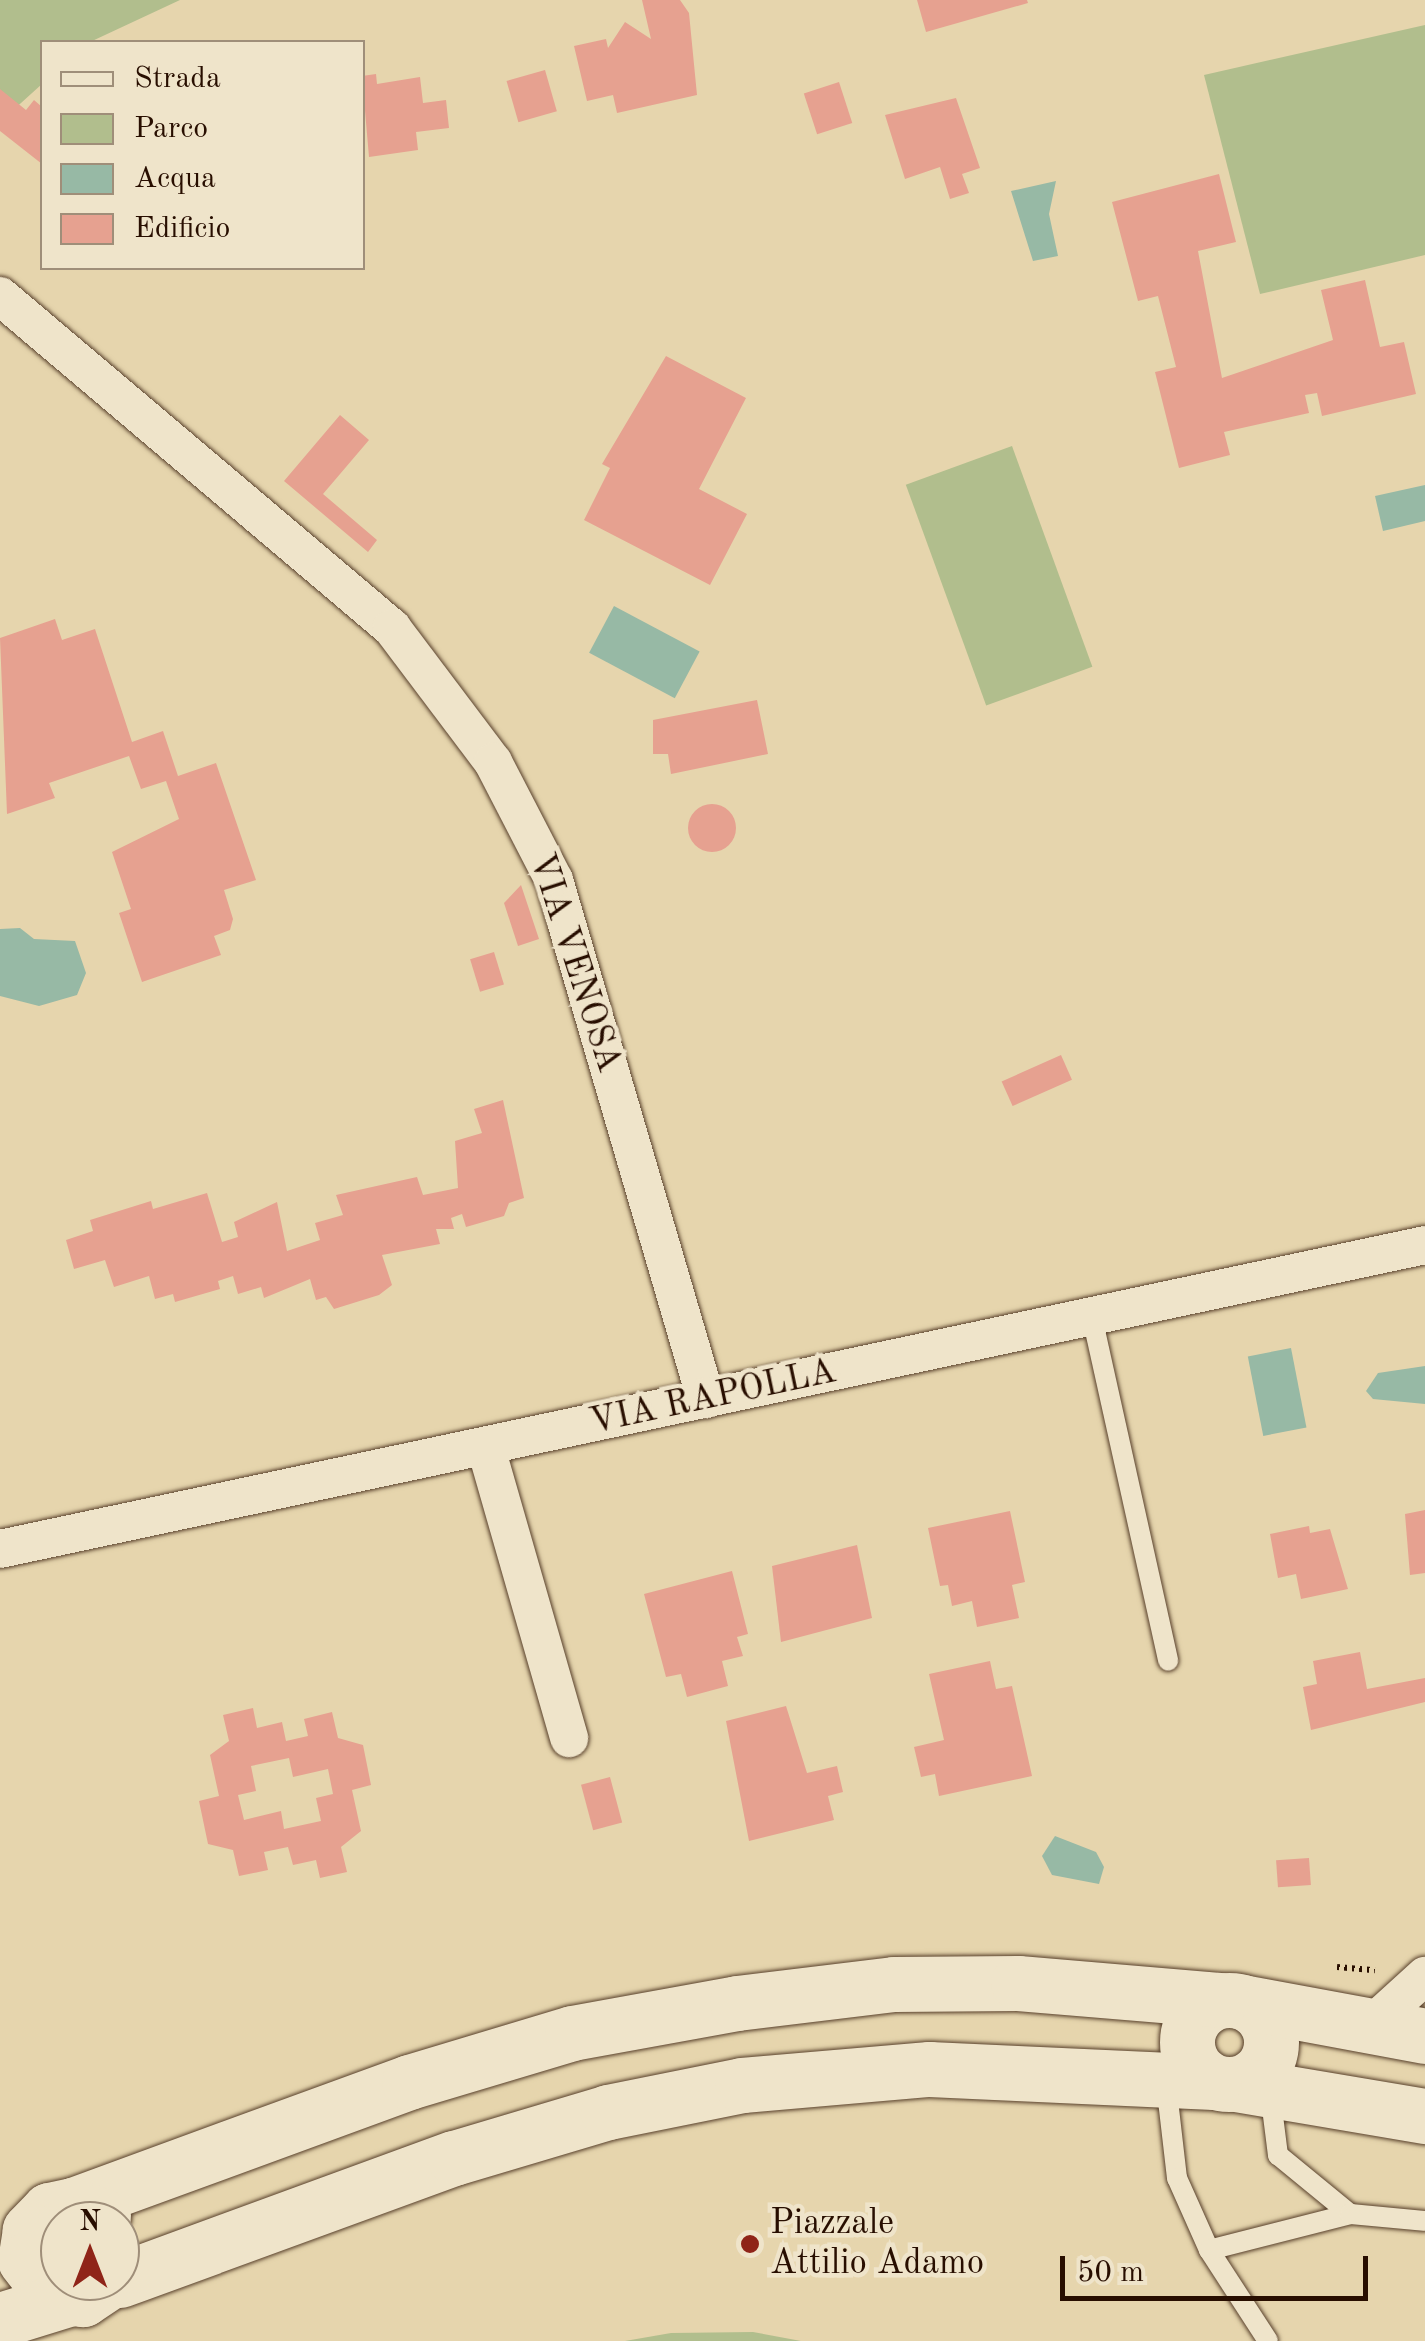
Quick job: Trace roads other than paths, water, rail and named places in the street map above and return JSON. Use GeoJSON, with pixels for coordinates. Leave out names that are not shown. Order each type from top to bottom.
{"type":"FeatureCollection","features":[{"type":"Feature","properties":{"kind":"main road"},"geometry":{"type":"LineString","coordinates":[[99,2201],[409,2082],[572,2033],[737,2002],[894,1984],[982,1984],[1231,2001],[1425,2036]]}},
{"type":"Feature","properties":{"kind":"main road"},"geometry":{"type":"LineString","coordinates":[[1221,2083],[1259,2071],[1271,2046],[1264,2019],[1231,2001]]}},
{"type":"Feature","properties":{"kind":"main road"},"geometry":{"type":"LineString","coordinates":[[140,2272],[454,2158],[608,2112],[742,2085],[930,2070],[1221,2083],[1425,2116]]}},
{"type":"Feature","properties":{"kind":"main road"},"geometry":{"type":"LineString","coordinates":[[40,2239],[25,2260],[40,2287]]}},
{"type":"Feature","properties":{"kind":"main road"},"geometry":{"type":"LineString","coordinates":[[0,2320],[56,2301]]}},
{"type":"Feature","properties":{"kind":"street","name":"VIA VENOSA"},"geometry":{"type":"LineString","coordinates":[[6,312],[392,628],[493,762],[554,880],[706,1399]]}},
{"type":"Feature","properties":{"kind":"street","name":"VIA RAPOLLA"},"geometry":{"type":"LineString","coordinates":[[0,1549],[1425,1244]]}},
{"type":"Feature","properties":{"kind":"street"},"geometry":{"type":"LineString","coordinates":[[486,1448],[569,1738]]}},
{"type":"Feature","properties":{"kind":"street"},"geometry":{"type":"LineString","coordinates":[[1372,2024],[1425,1976]]}},
{"type":"Feature","properties":{"kind":"lane"},"geometry":{"type":"LineString","coordinates":[[1092,1318],[1168,1661]]}},
{"type":"Feature","properties":{"kind":"lane"},"geometry":{"type":"LineString","coordinates":[[1268,2341],[1209,2250],[1177,2178],[1221,2083],[1278,2156],[1350,2214]]}},
{"type":"Feature","properties":{"kind":"lane"},"geometry":{"type":"LineString","coordinates":[[1209,2250],[1350,2214],[1425,2221]]}},
{"type":"Feature","properties":{"kind":"water"},"geometry":{"type":"Polygon","coordinates":[[[1056,181],[1049,214],[1058,256],[1033,261],[1011,191],[1056,181]]]}},
{"type":"Feature","properties":{"kind":"water"},"geometry":{"type":"Polygon","coordinates":[[[1425,485],[1425,521],[1383,531],[1375,496],[1425,485]]]}},
{"type":"Feature","properties":{"kind":"water"},"geometry":{"type":"Polygon","coordinates":[[[614,606],[700,652],[675,698],[589,653],[614,606]]]}},
{"type":"Feature","properties":{"kind":"water"},"geometry":{"type":"Polygon","coordinates":[[[20,928],[34,939],[75,941],[86,973],[77,995],[39,1006],[0,996],[0,929],[20,928]]]}},
{"type":"Feature","properties":{"kind":"water"},"geometry":{"type":"Polygon","coordinates":[[[1291,1348],[1306,1428],[1263,1436],[1248,1356],[1291,1348]]]}},
{"type":"Feature","properties":{"kind":"water"},"geometry":{"type":"Polygon","coordinates":[[[1425,1366],[1425,1404],[1373,1399],[1366,1391],[1378,1373],[1425,1366]]]}},
{"type":"Feature","properties":{"kind":"water"},"geometry":{"type":"Polygon","coordinates":[[[1055,1836],[1096,1852],[1104,1867],[1099,1884],[1052,1875],[1042,1856],[1055,1836]]]}},
{"type":"Feature","properties":{"kind":"place","name":"Piazzale Attilio Adamo"},"geometry":{"type":"Point","coordinates":[750,2244]}}]}
